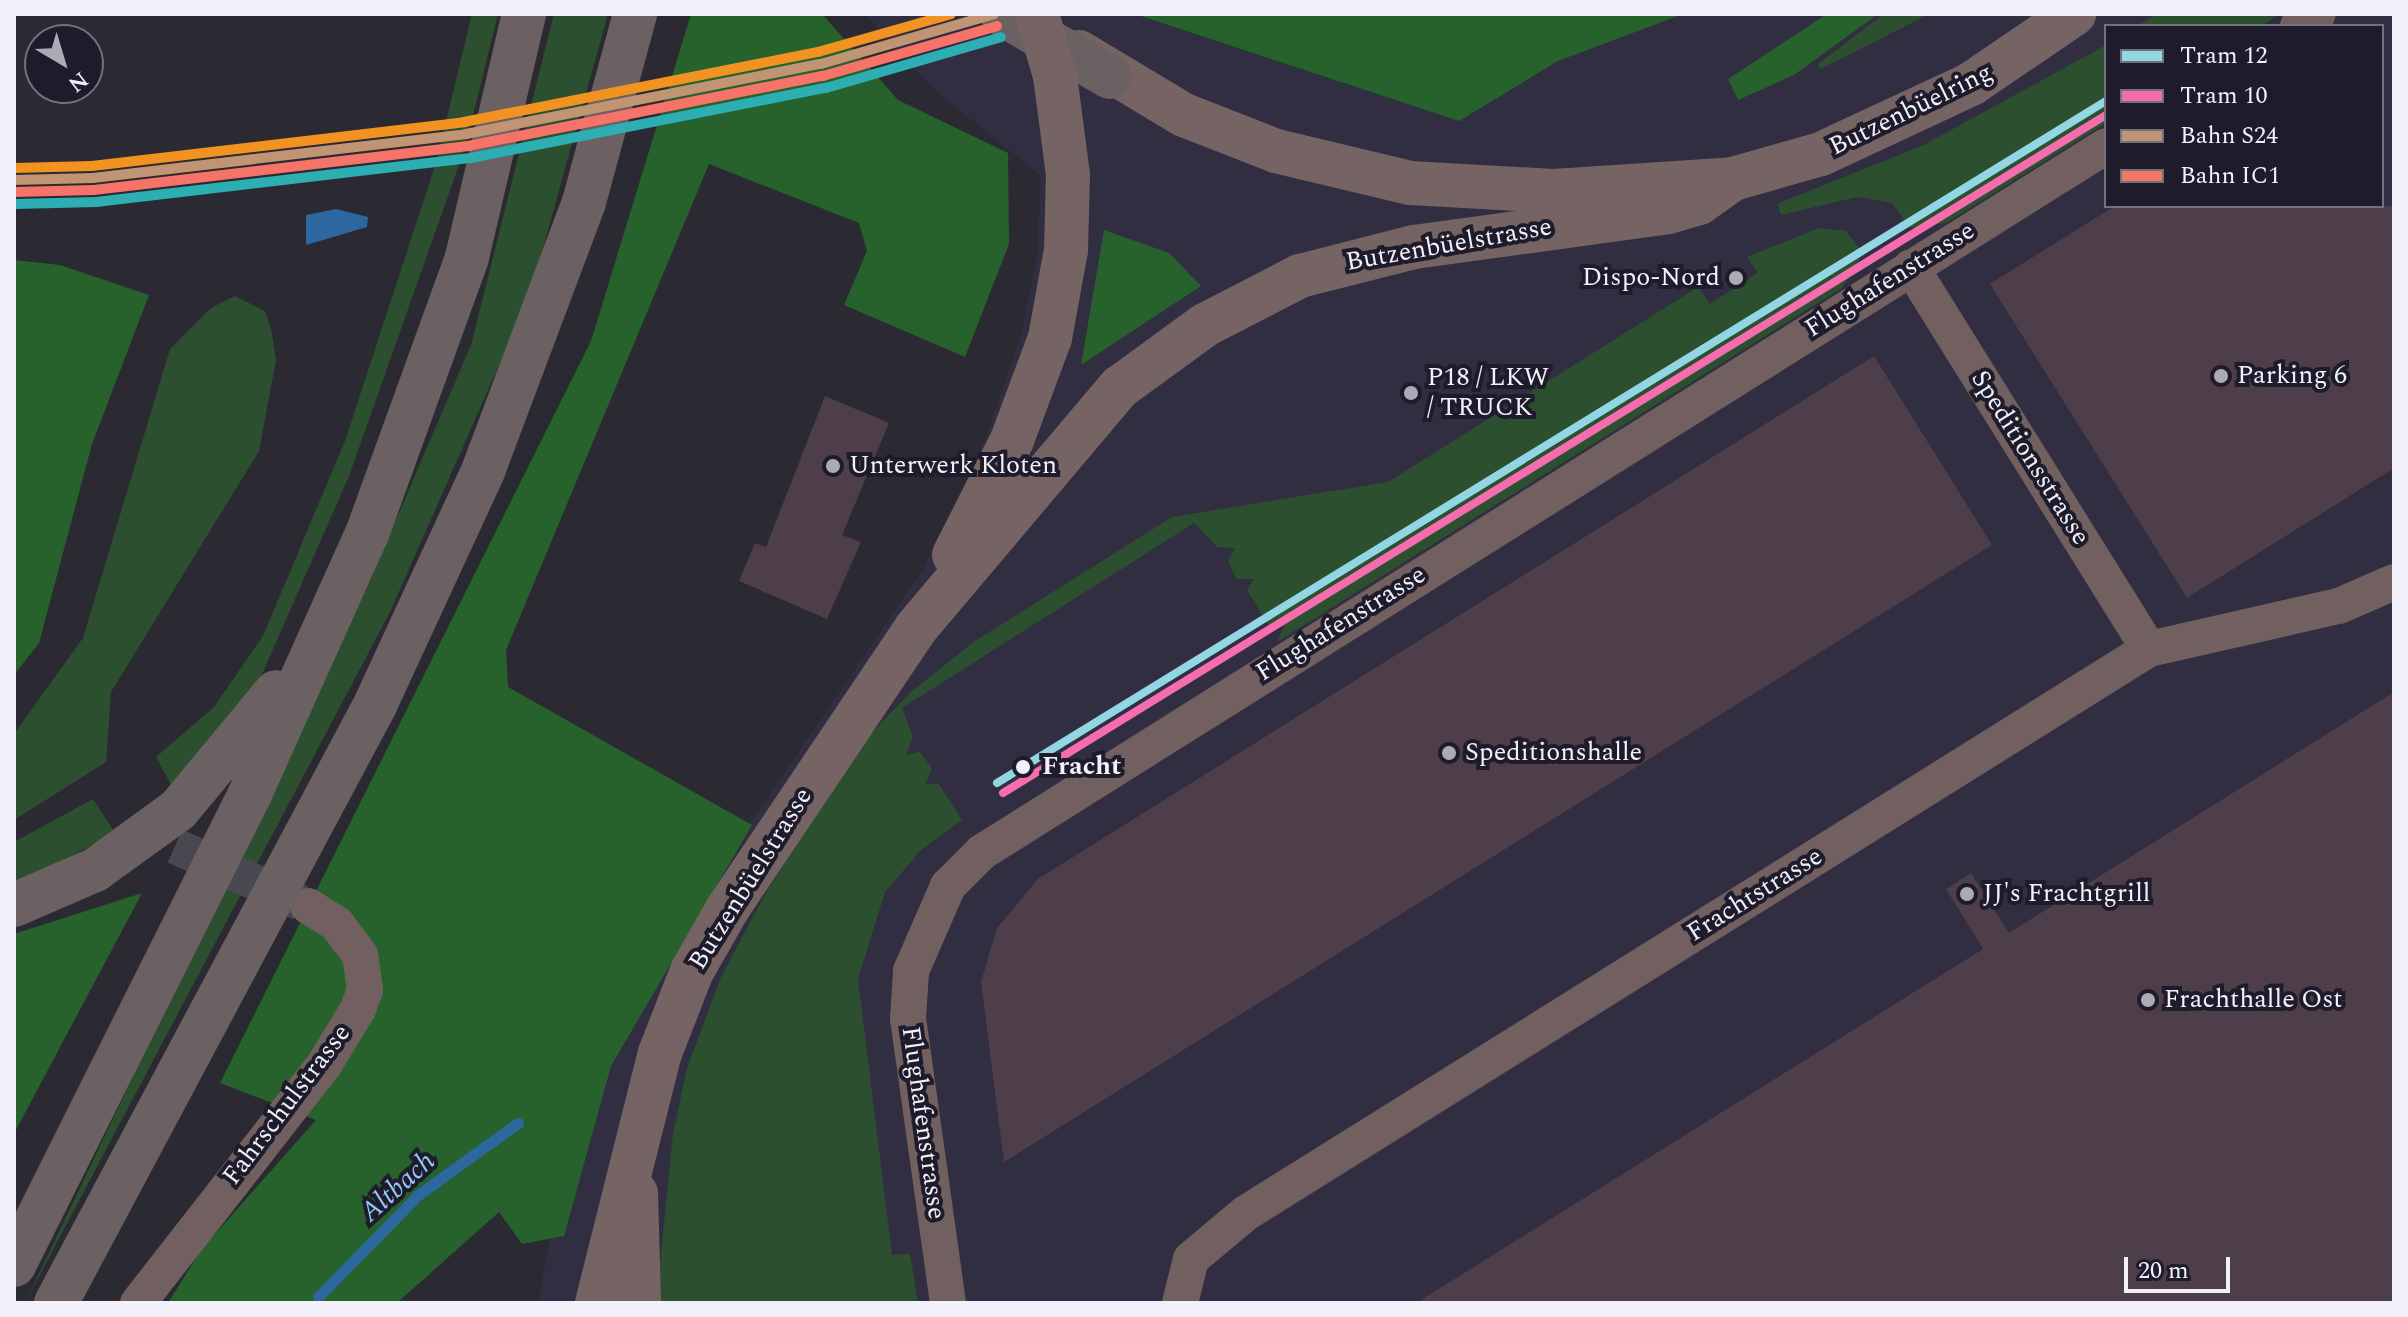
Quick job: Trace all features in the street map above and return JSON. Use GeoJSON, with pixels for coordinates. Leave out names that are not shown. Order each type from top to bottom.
{"type":"FeatureCollection","features":[{"type":"Feature","properties":{"kind":"highway"},"geometry":{"type":"LineString","coordinates":[[14,1265],[330,619],[402,448],[467,257],[524,14]]}},
{"type":"Feature","properties":{"kind":"highway"},"geometry":{"type":"LineString","coordinates":[[56,1303],[375,705],[483,471],[584,202],[635,14]]}},
{"type":"Feature","properties":{"kind":"highway"},"geometry":{"type":"LineString","coordinates":[[1002,14],[1110,77]]}},
{"type":"Feature","properties":{"kind":"highway"},"geometry":{"type":"LineString","coordinates":[[14,905],[95,870],[178,810],[231,754],[330,619]]}},
{"type":"Feature","properties":{"kind":"main road"},"geometry":{"type":"LineString","coordinates":[[1029,14],[1110,77],[1276,151],[1410,183],[1554,191],[1733,179]]}},
{"type":"Feature","properties":{"kind":"main road","name":"Butzenbüelstrasse"},"geometry":{"type":"LineString","coordinates":[[916,628],[1039,372],[1061,289],[1068,175],[1055,76],[1037,14]]}},
{"type":"Feature","properties":{"kind":"main road","name":"Butzenbüelring"},"geometry":{"type":"LineString","coordinates":[[1733,179],[1894,123],[2009,63],[2074,14]]}},
{"type":"Feature","properties":{"kind":"main road","name":"Butzenbüelstrasse"},"geometry":{"type":"LineString","coordinates":[[597,1303],[660,1053],[692,971],[916,628],[1120,387],[1253,298],[1300,276],[1414,247],[1668,212],[1699,203],[1733,179]]}},
{"type":"Feature","properties":{"kind":"main road","name":"Butzenbüelstrasse"},"geometry":{"type":"LineString","coordinates":[[635,1155],[639,1303]]}},
{"type":"Feature","properties":{"kind":"street","name":"Flughafenstrasse"},"geometry":{"type":"LineString","coordinates":[[948,1303],[908,1019],[911,971],[948,886],[1021,825],[2104,147]]}},
{"type":"Feature","properties":{"kind":"street","name":"Speditionsstrasse"},"geometry":{"type":"LineString","coordinates":[[1911,267],[2149,649]]}},
{"type":"Feature","properties":{"kind":"street","name":"Frachtstrasse"},"geometry":{"type":"LineString","coordinates":[[1180,1303],[1191,1259],[1246,1213],[2149,649],[2339,606],[2394,582]]}},
{"type":"Feature","properties":{"kind":"street","name":"Fahrschulstrasse"},"geometry":{"type":"LineString","coordinates":[[138,1303],[324,1065],[358,1009],[365,990],[360,955],[337,924],[308,906]]}},
{"type":"Feature","properties":{"kind":"shaded area"},"geometry":{"type":"Polygon","coordinates":[[[866,14],[2394,14],[2394,1303],[538,1303],[552,1227],[597,1083],[701,895],[922,571],[976,464],[1022,333],[1037,255],[1041,176],[931,87],[866,14]]]}},
{"type":"Feature","properties":{"kind":"green space"},"geometry":{"type":"Polygon","coordinates":[[[472,14],[498,14],[465,148],[349,476],[263,672],[228,734],[172,786],[156,757],[214,707],[263,636],[345,441],[436,163],[472,14]]]}},
{"type":"Feature","properties":{"kind":"green space"},"geometry":{"type":"Polygon","coordinates":[[[554,14],[608,14],[530,295],[390,612],[25,1303],[368,585],[471,345],[554,14]]]}},
{"type":"Feature","properties":{"kind":"green space"},"geometry":{"type":"Polygon","coordinates":[[[691,14],[822,14],[898,100],[1008,153],[1009,244],[965,357],[844,305],[867,251],[859,223],[709,164],[506,650],[508,687],[752,825],[611,1066],[564,1236],[522,1244],[499,1212],[397,1303],[168,1303],[201,1250],[316,1120],[220,1083],[591,341],[691,14]]]}},
{"type":"Feature","properties":{"kind":"green space"},"geometry":{"type":"Polygon","coordinates":[[[1135,14],[1683,14],[1558,61],[1459,121],[1135,14]]]}},
{"type":"Feature","properties":{"kind":"green space"},"geometry":{"type":"Polygon","coordinates":[[[1827,14],[1878,14],[1794,75],[1738,100],[1728,79],[1827,14]]]}},
{"type":"Feature","properties":{"kind":"green space"},"geometry":{"type":"Polygon","coordinates":[[[1884,14],[1929,14],[1821,69],[1818,64],[1884,14]]]}},
{"type":"Feature","properties":{"kind":"green space"},"geometry":{"type":"Polygon","coordinates":[[[2157,14],[2280,14],[2264,24],[2140,24],[2157,14]]]}},
{"type":"Feature","properties":{"kind":"green space"},"geometry":{"type":"Polygon","coordinates":[[[2104,46],[2104,124],[1946,223],[1910,228],[1892,203],[1857,197],[1781,215],[1777,204],[1924,145],[2104,46]]]}},
{"type":"Feature","properties":{"kind":"green space"},"geometry":{"type":"Polygon","coordinates":[[[1819,228],[1846,231],[1863,254],[1842,288],[1277,642],[1284,626],[1270,628],[1247,590],[1254,579],[1236,579],[1228,560],[1235,548],[1217,547],[1194,523],[902,708],[913,737],[906,755],[920,752],[932,768],[925,785],[938,783],[962,820],[921,850],[885,892],[858,979],[892,1255],[910,1254],[918,1303],[656,1303],[673,1134],[687,1068],[721,977],[767,891],[867,738],[911,692],[975,641],[1172,517],[1388,482],[1698,287],[1710,304],[1758,273],[1747,257],[1819,228]]]}},
{"type":"Feature","properties":{"kind":"green space"},"geometry":{"type":"Polygon","coordinates":[[[1104,230],[1169,253],[1201,286],[1081,365],[1104,230]]]}},
{"type":"Feature","properties":{"kind":"green space"},"geometry":{"type":"Polygon","coordinates":[[[14,260],[60,265],[149,295],[92,444],[39,643],[14,675],[14,260]]]}},
{"type":"Feature","properties":{"kind":"green space"},"geometry":{"type":"Polygon","coordinates":[[[235,296],[265,311],[276,360],[259,451],[111,692],[106,762],[14,820],[14,734],[83,638],[170,349],[211,308],[235,296]]]}},
{"type":"Feature","properties":{"kind":"green space"},"geometry":{"type":"Polygon","coordinates":[[[93,799],[115,833],[14,886],[14,842],[93,799]]]}},
{"type":"Feature","properties":{"kind":"green space"},"geometry":{"type":"Polygon","coordinates":[[[142,893],[16,1130],[14,934],[142,893]]]}},
{"type":"Feature","properties":{"kind":"water"},"geometry":{"type":"Polygon","coordinates":[[[336,209],[368,217],[367,227],[306,245],[306,215],[336,209]]]}},
{"type":"Feature","properties":{"kind":"building","name":"Parking 6"},"geometry":{"type":"Polygon","coordinates":[[[2394,206],[2394,468],[2187,598],[1990,284],[2112,208],[2394,206]]]}},
{"type":"Feature","properties":{"kind":"building","name":"Speditionshalle"},"geometry":{"type":"Polygon","coordinates":[[[1874,356],[1992,545],[1004,1162],[981,982],[997,928],[1038,879],[1874,356]]]}},
{"type":"Feature","properties":{"kind":"building","name":"Unterwerk Kloten"},"geometry":{"type":"Polygon","coordinates":[[[825,396],[889,423],[842,535],[861,542],[827,619],[739,581],[755,543],[766,547],[825,396]]]}},
{"type":"Feature","properties":{"kind":"building","name":"Frachthalle Ost"},"geometry":{"type":"Polygon","coordinates":[[[2394,692],[2394,1303],[1416,1303],[1983,949],[1946,889],[1971,873],[2009,933],[2394,692]]]}},
{"type":"Feature","properties":{"kind":"waterway","name":"Altbach"},"geometry":{"type":"LineString","coordinates":[[318,1297],[418,1195],[518,1123]]}},
{"type":"Feature","properties":{"kind":"tunnel"},"geometry":{"type":"LineString","coordinates":[[144,809],[175,846],[301,903]]}},
{"type":"Feature","properties":{"kind":"tram line","name":"12"},"geometry":{"type":"LineString","coordinates":[[997,783],[2104,102]]}},
{"type":"Feature","properties":{"kind":"tram line","name":"10"},"geometry":{"type":"LineString","coordinates":[[1003,793],[2104,116]]}},
{"type":"Feature","properties":{"kind":"rail line","name":"S24"},"geometry":{"type":"LineString","coordinates":[[14,180],[93,178],[466,134],[821,64],[994,14]]}},
{"type":"Feature","properties":{"kind":"rail line","name":"IC1"},"geometry":{"type":"LineString","coordinates":[[14,192],[94,190],[468,146],[823,76],[997,26]]}},
{"type":"Feature","properties":{"kind":"transit line"},"geometry":{"type":"LineString","coordinates":[[14,168],[92,166],[464,122],[818,52],[951,14]]}},
{"type":"Feature","properties":{"kind":"transit line"},"geometry":{"type":"LineString","coordinates":[[15,204],[96,202],[471,158],[826,88],[1001,37]]}},
{"type":"Feature","properties":{"kind":"place","name":"Dispo-Nord"},"geometry":{"type":"Point","coordinates":[1736,278]}},
{"type":"Feature","properties":{"kind":"place","name":"Parking 6"},"geometry":{"type":"Point","coordinates":[2221,376]}},
{"type":"Feature","properties":{"kind":"place","name":"P18 / LKW / TRUCK"},"geometry":{"type":"Point","coordinates":[1411,393]}},
{"type":"Feature","properties":{"kind":"place","name":"Unterwerk Kloten"},"geometry":{"type":"Point","coordinates":[833,466]}},
{"type":"Feature","properties":{"kind":"place","name":"Speditionshalle"},"geometry":{"type":"Point","coordinates":[1449,753]}},
{"type":"Feature","properties":{"kind":"place","name":"Fracht"},"geometry":{"type":"Point","coordinates":[1023,767]}},
{"type":"Feature","properties":{"kind":"place","name":"JJ's Frachtgrill"},"geometry":{"type":"Point","coordinates":[1967,894]}},
{"type":"Feature","properties":{"kind":"place","name":"Frachthalle Ost"},"geometry":{"type":"Point","coordinates":[2148,1000]}}]}
